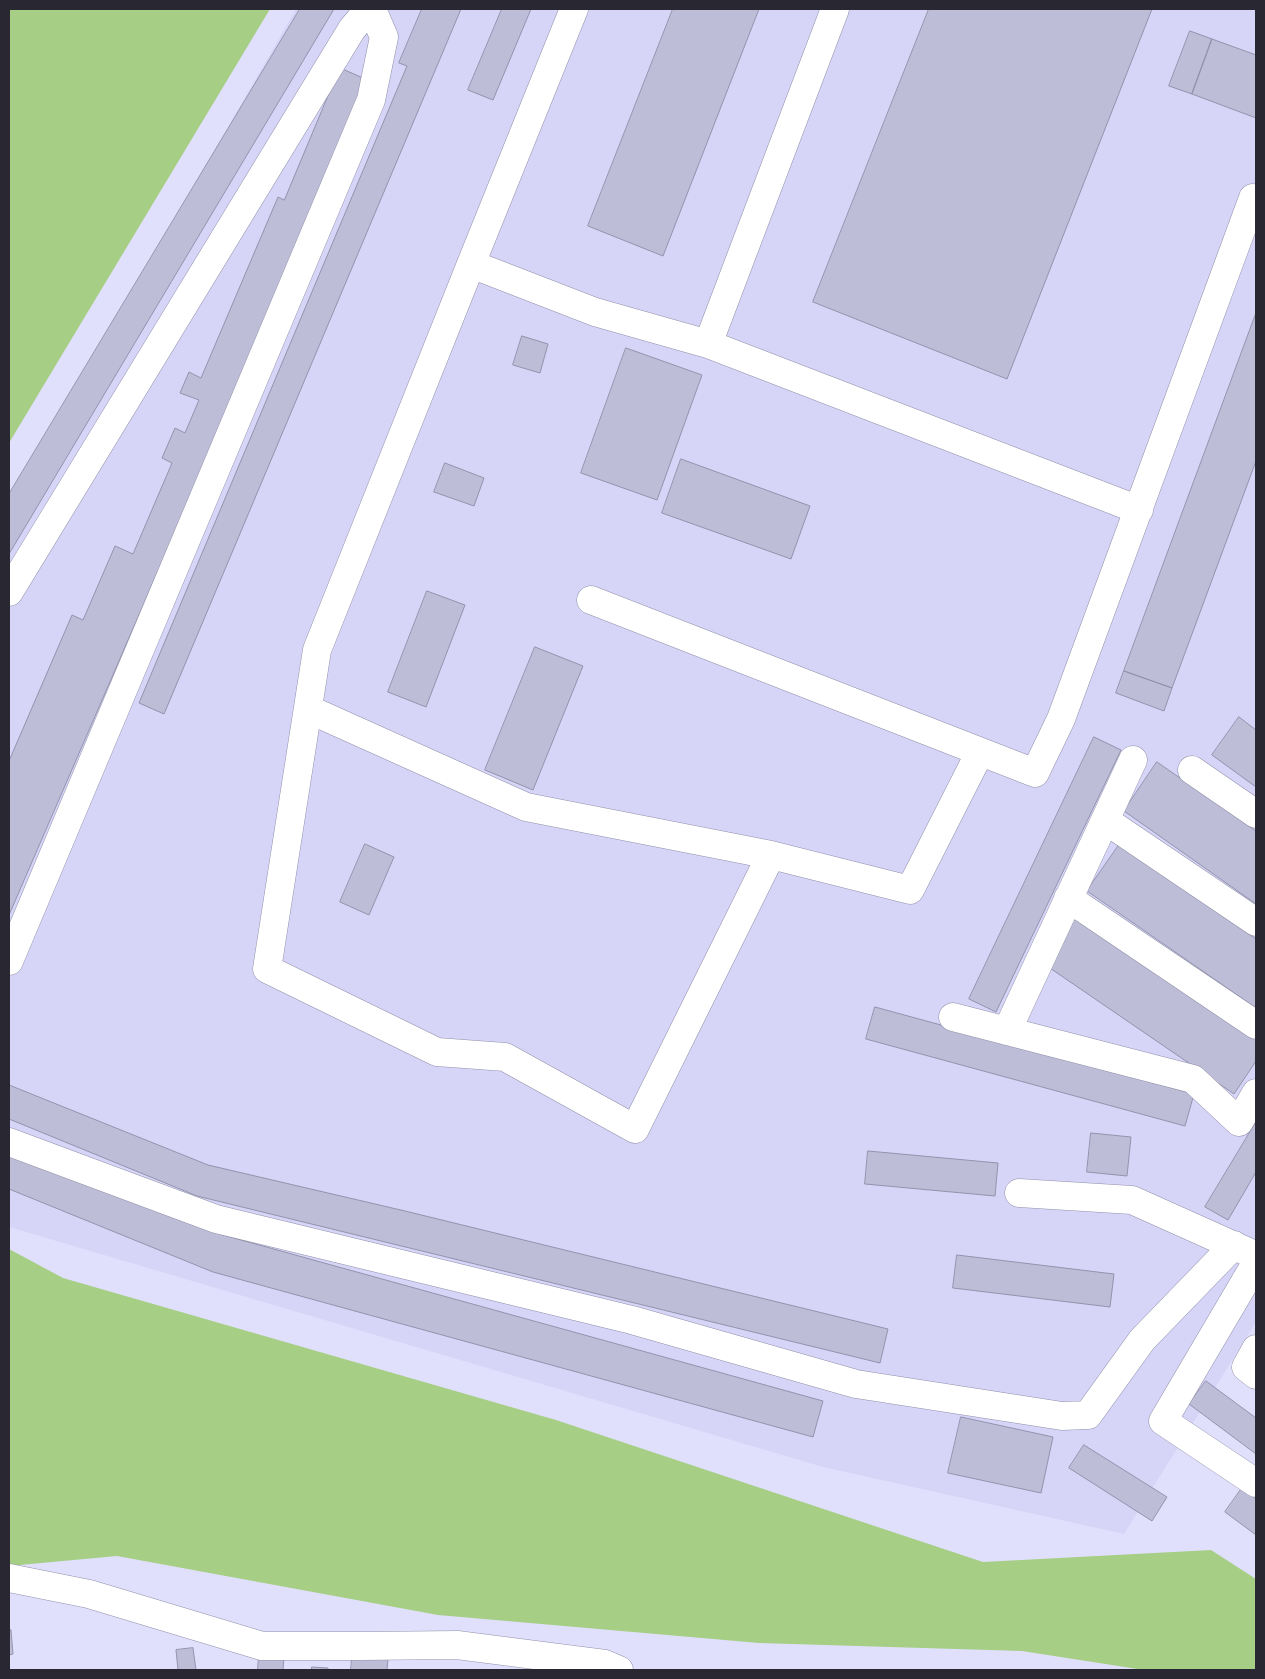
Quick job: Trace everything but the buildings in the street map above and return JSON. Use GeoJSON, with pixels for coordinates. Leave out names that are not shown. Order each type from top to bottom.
{"type":"FeatureCollection","features":[{"type":"Feature","properties":{"kind":"lane"},"geometry":{"type":"LineString","coordinates":[[9,592],[347,38],[370,9],[384,37],[371,100],[9,961]]}},
{"type":"Feature","properties":{"kind":"lane"},"geometry":{"type":"LineString","coordinates":[[574,9],[317,650],[267,969],[437,1052],[505,1057],[635,1129],[771,855]]}},
{"type":"Feature","properties":{"kind":"lane"},"geometry":{"type":"LineString","coordinates":[[708,344],[834,9]]}},
{"type":"Feature","properties":{"kind":"lane"},"geometry":{"type":"LineString","coordinates":[[590,600],[1035,774],[1061,719],[1253,198]]}},
{"type":"Feature","properties":{"kind":"lane"},"geometry":{"type":"LineString","coordinates":[[471,264],[595,312],[708,344],[1139,510]]}},
{"type":"Feature","properties":{"kind":"lane"},"geometry":{"type":"LineString","coordinates":[[308,709],[526,807],[771,855],[910,890],[980,752]]}},
{"type":"Feature","properties":{"kind":"lane"},"geometry":{"type":"LineString","coordinates":[[1006,1031],[1133,760]]}},
{"type":"Feature","properties":{"kind":"lane"},"geometry":{"type":"LineString","coordinates":[[1192,770],[1256,814]]}},
{"type":"Feature","properties":{"kind":"lane"},"geometry":{"type":"LineString","coordinates":[[1105,820],[1256,922]]}},
{"type":"Feature","properties":{"kind":"lane"},"geometry":{"type":"LineString","coordinates":[[1068,898],[1256,1025]]}},
{"type":"Feature","properties":{"kind":"lane"},"geometry":{"type":"LineString","coordinates":[[953,1017],[1193,1079],[1239,1122],[1256,1093]]}},
{"type":"Feature","properties":{"kind":"lane"},"geometry":{"type":"LineString","coordinates":[[9,1142],[216,1219],[632,1320],[856,1384],[1062,1416],[1088,1415],[1142,1340],[1245,1250],[1132,1200],[1019,1193]]}},
{"type":"Feature","properties":{"kind":"lane"},"geometry":{"type":"LineString","coordinates":[[1256,1263],[1163,1421],[1256,1483]]}},
{"type":"Feature","properties":{"kind":"lane"},"geometry":{"type":"LineString","coordinates":[[1256,1349],[1246,1367],[1256,1375]]}},
{"type":"Feature","properties":{"kind":"lane"},"geometry":{"type":"LineString","coordinates":[[9,1578],[89,1594],[262,1646],[457,1645],[605,1664],[619,1670]]}},
{"type":"Feature","properties":{"kind":"shaded area"},"geometry":{"type":"Polygon","coordinates":[[[296,9],[1256,9],[1256,1322],[1124,1534],[823,1467],[9,1227],[9,507],[296,9]]]}},
{"type":"Feature","properties":{"kind":"green space"},"geometry":{"type":"Polygon","coordinates":[[[9,9],[270,9],[9,443],[9,9]]]}},
{"type":"Feature","properties":{"kind":"green space"},"geometry":{"type":"Polygon","coordinates":[[[9,1249],[63,1278],[556,1420],[983,1562],[1211,1550],[1256,1579],[1256,1670],[1144,1670],[1022,1651],[759,1643],[438,1615],[117,1556],[9,1566],[9,1249]]]}}]}
